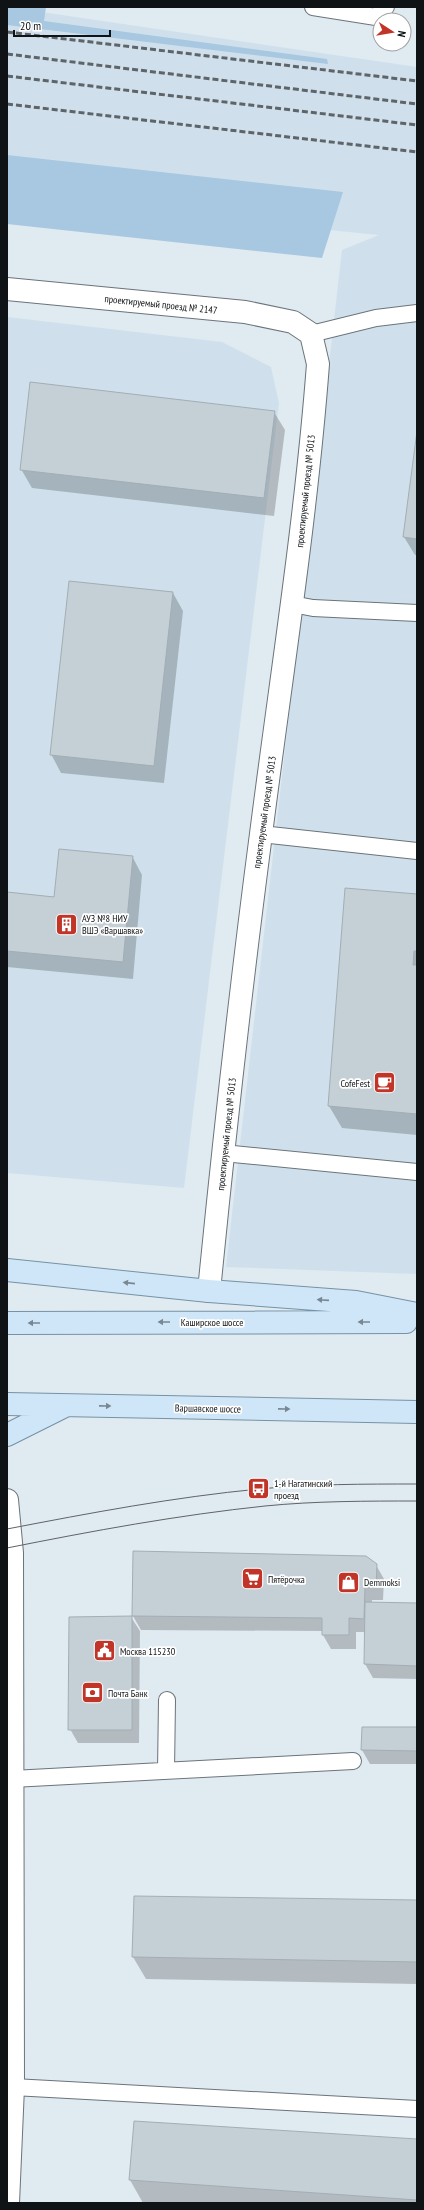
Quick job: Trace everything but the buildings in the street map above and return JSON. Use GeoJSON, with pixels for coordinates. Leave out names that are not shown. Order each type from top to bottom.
{"type":"FeatureCollection","features":[{"type":"Feature","properties":{"kind":"main road"},"geometry":{"type":"LineString","coordinates":[[7,1270],[209,1291],[356,1302],[417,1314]]}},
{"type":"Feature","properties":{"kind":"main road","name":"Каширское шоссе"},"geometry":{"type":"LineString","coordinates":[[7,1323],[417,1322]]}},
{"type":"Feature","properties":{"kind":"main road"},"geometry":{"type":"LineString","coordinates":[[7,1404],[66,1405]]}},
{"type":"Feature","properties":{"kind":"main road","name":"Варшавское шоссе"},"geometry":{"type":"LineString","coordinates":[[7,1435],[66,1405],[417,1412]]}},
{"type":"Feature","properties":{"kind":"street","name":"проектируемый проезд № 2147"},"geometry":{"type":"LineString","coordinates":[[7,288],[245,312],[293,322],[311,334]]}},
{"type":"Feature","properties":{"kind":"street","name":"проектируемый проезд № 5013"},"geometry":{"type":"LineString","coordinates":[[209,1291],[223,1153],[261,834],[292,604],[318,364],[311,334]]}},
{"type":"Feature","properties":{"kind":"street"},"geometry":{"type":"LineString","coordinates":[[7,1500],[12,1553],[13,2087],[8,2203]]}},
{"type":"Feature","properties":{"kind":"lane"},"geometry":{"type":"LineString","coordinates":[[313,7],[376,17],[386,7]]}},
{"type":"Feature","properties":{"kind":"lane"},"geometry":{"type":"LineString","coordinates":[[311,334],[376,318],[417,313]]}},
{"type":"Feature","properties":{"kind":"lane"},"geometry":{"type":"LineString","coordinates":[[292,604],[313,608],[417,613]]}},
{"type":"Feature","properties":{"kind":"lane"},"geometry":{"type":"LineString","coordinates":[[261,834],[417,851]]}},
{"type":"Feature","properties":{"kind":"lane"},"geometry":{"type":"LineString","coordinates":[[223,1153],[417,1172]]}},
{"type":"Feature","properties":{"kind":"lane"},"geometry":{"type":"LineString","coordinates":[[166,1771],[167,1700]]}},
{"type":"Feature","properties":{"kind":"lane"},"geometry":{"type":"LineString","coordinates":[[12,1779],[353,1761]]}},
{"type":"Feature","properties":{"kind":"lane"},"geometry":{"type":"LineString","coordinates":[[13,2087],[417,2109]]}},
{"type":"Feature","properties":{"kind":"shaded area"},"geometry":{"type":"Polygon","coordinates":[[[7,7],[417,67],[417,1274],[226,1267],[342,250],[379,235],[7,198],[7,7]]]}},
{"type":"Feature","properties":{"kind":"shaded area"},"geometry":{"type":"Polygon","coordinates":[[[7,7],[46,7],[44,21],[327,59],[328,64],[7,25],[7,7]]]}},
{"type":"Feature","properties":{"kind":"shaded area"},"geometry":{"type":"Polygon","coordinates":[[[7,155],[343,192],[322,258],[7,224],[7,155]]]}},
{"type":"Feature","properties":{"kind":"shaded area"},"geometry":{"type":"Polygon","coordinates":[[[7,317],[222,342],[271,367],[279,403],[184,1188],[7,1173],[7,317]]]}},
{"type":"Feature","properties":{"kind":"tram line"},"geometry":{"type":"LineString","coordinates":[[7,1529],[133,1506],[227,1492],[318,1485],[417,1484]]}},
{"type":"Feature","properties":{"kind":"tram line"},"geometry":{"type":"LineString","coordinates":[[7,1548],[136,1524],[265,1506],[360,1501],[417,1501]]}},
{"type":"Feature","properties":{"kind":"railway"},"geometry":{"type":"LineString","coordinates":[[7,32],[417,81]]}},
{"type":"Feature","properties":{"kind":"railway"},"geometry":{"type":"LineString","coordinates":[[7,54],[417,104]]}},
{"type":"Feature","properties":{"kind":"railway"},"geometry":{"type":"LineString","coordinates":[[7,76],[417,125]]}},
{"type":"Feature","properties":{"kind":"railway"},"geometry":{"type":"LineString","coordinates":[[7,104],[417,152]]}},
{"type":"Feature","properties":{"kind":"place","name":"АУЗ №8 НИУ ВШЭ «Варшавка»"},"geometry":{"type":"Point","coordinates":[67,924]}},
{"type":"Feature","properties":{"kind":"place","name":"CofeFest"},"geometry":{"type":"Point","coordinates":[385,1083]}},
{"type":"Feature","properties":{"kind":"place","name":"1-й Нагатинский проезд"},"geometry":{"type":"Point","coordinates":[259,1489]}},
{"type":"Feature","properties":{"kind":"place","name":"Пятёрочка"},"geometry":{"type":"Point","coordinates":[252,1579]}},
{"type":"Feature","properties":{"kind":"place","name":"Demmoksi"},"geometry":{"type":"Point","coordinates":[348,1582]}},
{"type":"Feature","properties":{"kind":"place","name":"Москва 115230"},"geometry":{"type":"Point","coordinates":[105,1651]}},
{"type":"Feature","properties":{"kind":"place","name":"Почта Банк"},"geometry":{"type":"Point","coordinates":[92,1693]}}]}
